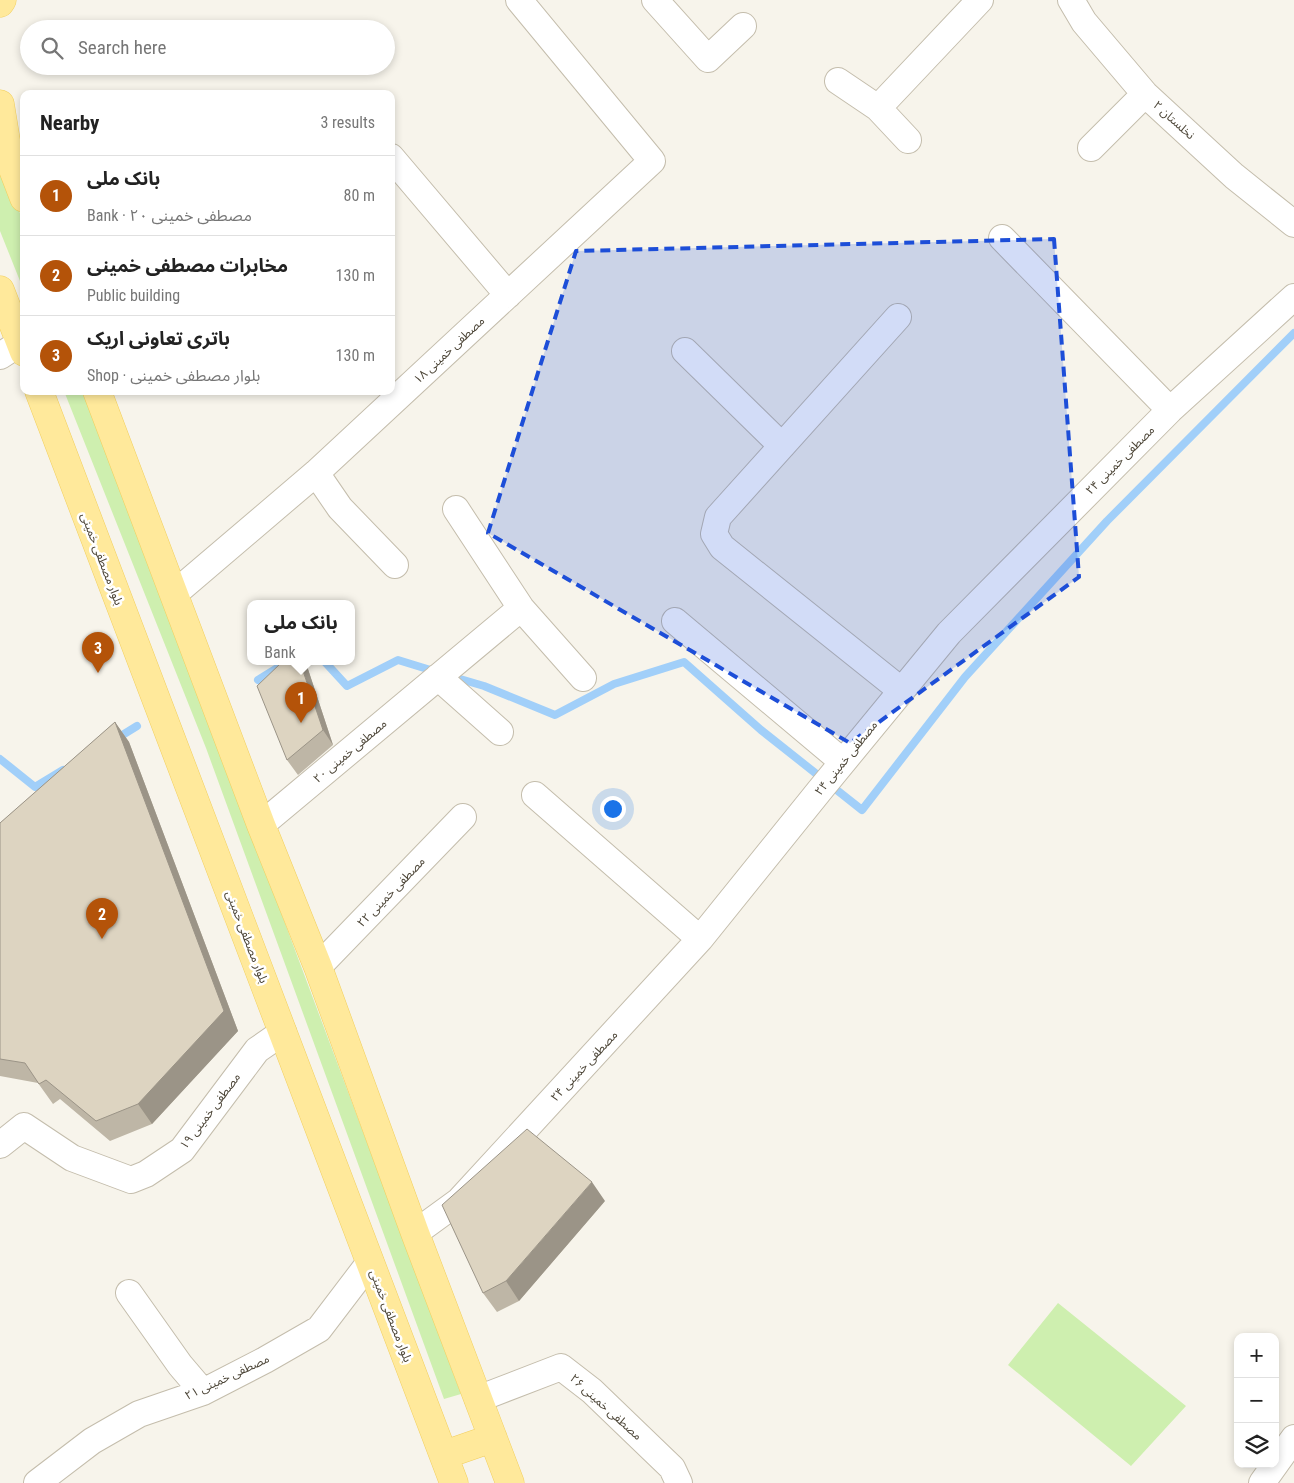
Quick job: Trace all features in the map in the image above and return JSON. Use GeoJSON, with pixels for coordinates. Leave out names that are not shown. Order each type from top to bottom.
{"type":"FeatureCollection","features":[{"type":"Feature","properties":{"kind":"main road"},"geometry":{"type":"LineString","coordinates":[[0,104],[9,159],[20,188]]}},
{"type":"Feature","properties":{"kind":"main road"},"geometry":{"type":"LineString","coordinates":[[0,290],[15,350]]}},
{"type":"Feature","properties":{"kind":"main road","name":"بلوار مصطفی خمینی"},"geometry":{"type":"LineString","coordinates":[[41,395],[454,1483]]}},
{"type":"Feature","properties":{"kind":"main road"},"geometry":{"type":"LineString","coordinates":[[99,395],[261,825],[318,967],[415,1233],[510,1483]]}},
{"type":"Feature","properties":{"kind":"main road"},"geometry":{"type":"LineString","coordinates":[[444,1455],[493,1438]]}},
{"type":"Feature","properties":{"kind":"street","name":"مصطفی خمینی ۱۸"},"geometry":{"type":"LineString","coordinates":[[174,594],[316,473],[652,161],[519,0]]}},
{"type":"Feature","properties":{"kind":"street"},"geometry":{"type":"LineString","coordinates":[[655,0],[708,59],[743,26]]}},
{"type":"Feature","properties":{"kind":"street"},"geometry":{"type":"LineString","coordinates":[[878,108],[980,0]]}},
{"type":"Feature","properties":{"kind":"street","name":"نخلستان ۲"},"geometry":{"type":"LineString","coordinates":[[1071,0],[1084,22],[1145,94],[1234,176],[1294,224]]}},
{"type":"Feature","properties":{"kind":"street"},"geometry":{"type":"LineString","coordinates":[[838,81],[878,108],[908,140]]}},
{"type":"Feature","properties":{"kind":"street"},"geometry":{"type":"LineString","coordinates":[[1091,148],[1145,94]]}},
{"type":"Feature","properties":{"kind":"street"},"geometry":{"type":"LineString","coordinates":[[395,162],[508,295]]}},
{"type":"Feature","properties":{"kind":"street"},"geometry":{"type":"LineString","coordinates":[[1002,238],[1170,410]]}},
{"type":"Feature","properties":{"kind":"street","name":"مصطفی خمینی ۲۴"},"geometry":{"type":"LineString","coordinates":[[415,1233],[459,1201],[700,939],[949,633],[1170,410],[1294,297]]}},
{"type":"Feature","properties":{"kind":"street"},"geometry":{"type":"LineString","coordinates":[[898,317],[718,517],[714,534],[722,548],[902,691]]}},
{"type":"Feature","properties":{"kind":"street"},"geometry":{"type":"LineString","coordinates":[[685,351],[782,446]]}},
{"type":"Feature","properties":{"kind":"street"},"geometry":{"type":"LineString","coordinates":[[316,473],[340,508],[395,565]]}},
{"type":"Feature","properties":{"kind":"street"},"geometry":{"type":"LineString","coordinates":[[456,510],[521,608],[583,678]]}},
{"type":"Feature","properties":{"kind":"street","name":"مصطفی خمینی ۲۰"},"geometry":{"type":"LineString","coordinates":[[261,825],[521,608]]}},
{"type":"Feature","properties":{"kind":"street"},"geometry":{"type":"LineString","coordinates":[[675,621],[843,762]]}},
{"type":"Feature","properties":{"kind":"street"},"geometry":{"type":"LineString","coordinates":[[438,677],[500,732]]}},
{"type":"Feature","properties":{"kind":"street"},"geometry":{"type":"LineString","coordinates":[[535,795],[700,939]]}},
{"type":"Feature","properties":{"kind":"street","name":"مصطفی خمینی ۲۲"},"geometry":{"type":"LineString","coordinates":[[318,967],[463,817]]}},
{"type":"Feature","properties":{"kind":"street","name":"مصطفی خمینی ۱۹"},"geometry":{"type":"LineString","coordinates":[[0,1145],[24,1126],[72,1158],[131,1180],[146,1174],[182,1150],[257,1050],[283,1032]]}},
{"type":"Feature","properties":{"kind":"street","name":"مصطفی خمینی ۲۱"},"geometry":{"type":"LineString","coordinates":[[37,1483],[92,1441],[139,1414],[203,1392],[265,1360],[319,1328],[370,1262]]}},
{"type":"Feature","properties":{"kind":"street"},"geometry":{"type":"LineString","coordinates":[[129,1293],[180,1366],[203,1392]]}},
{"type":"Feature","properties":{"kind":"street","name":"مصطفی خمینی ۲۶"},"geometry":{"type":"LineString","coordinates":[[478,1399],[562,1367],[592,1391],[675,1475]]}},
{"type":"Feature","properties":{"kind":"street"},"geometry":{"type":"LineString","coordinates":[[1262,1483],[1294,1438]]}},
{"type":"Feature","properties":{"kind":"highlighted area"},"geometry":{"type":"Polygon","coordinates":[[[1054,239],[1079,577],[850,743],[488,533],[576,251],[1054,239]]]}},
{"type":"Feature","properties":{"kind":"green space"},"geometry":{"type":"Polygon","coordinates":[[[0,160],[20,213],[20,281],[0,231],[0,160]]]}},
{"type":"Feature","properties":{"kind":"green space"},"geometry":{"type":"Polygon","coordinates":[[[66,395],[87,395],[461,1394],[444,1399],[206,748],[66,395]]]}},
{"type":"Feature","properties":{"kind":"green space"},"geometry":{"type":"Polygon","coordinates":[[[1058,1303],[1186,1406],[1131,1466],[1008,1365],[1058,1303]]]}},
{"type":"Feature","properties":{"kind":"building"},"geometry":{"type":"Polygon","coordinates":[[[279,665],[301,665],[323,730],[287,760],[257,686],[279,665]]]}},
{"type":"Feature","properties":{"kind":"building"},"geometry":{"type":"Polygon","coordinates":[[[115,722],[224,1011],[138,1104],[96,1121],[46,1080],[39,1084],[25,1063],[0,1059],[0,823],[115,722]]]}},
{"type":"Feature","properties":{"kind":"building"},"geometry":{"type":"Polygon","coordinates":[[[527,1129],[592,1182],[506,1281],[483,1293],[442,1205],[527,1129]]]}},
{"type":"Feature","properties":{"kind":"waterway"},"geometry":{"type":"LineString","coordinates":[[450,676],[484,686],[555,715],[614,684],[684,662],[761,730],[862,810],[965,677],[1107,521],[1294,333]]}},
{"type":"Feature","properties":{"kind":"waterway"},"geometry":{"type":"LineString","coordinates":[[328,665],[347,686],[398,660],[437,672]]}},
{"type":"Feature","properties":{"kind":"waterway"},"geometry":{"type":"LineString","coordinates":[[258,680],[282,665]]}},
{"type":"Feature","properties":{"kind":"waterway"},"geometry":{"type":"LineString","coordinates":[[116,739],[137,726]]}},
{"type":"Feature","properties":{"kind":"waterway"},"geometry":{"type":"LineString","coordinates":[[0,759],[35,787],[63,770]]}},
{"type":"Feature","properties":{"kind":"place","name":"باتری تعاونی اریک"},"geometry":{"type":"Point","coordinates":[98,673]}},
{"type":"Feature","properties":{"kind":"place","name":"بانک ملی"},"geometry":{"type":"Point","coordinates":[301,723]}},
{"type":"Feature","properties":{"kind":"place","name":"مخابرات مصطفی خمینی"},"geometry":{"type":"Point","coordinates":[102,939]}}]}
